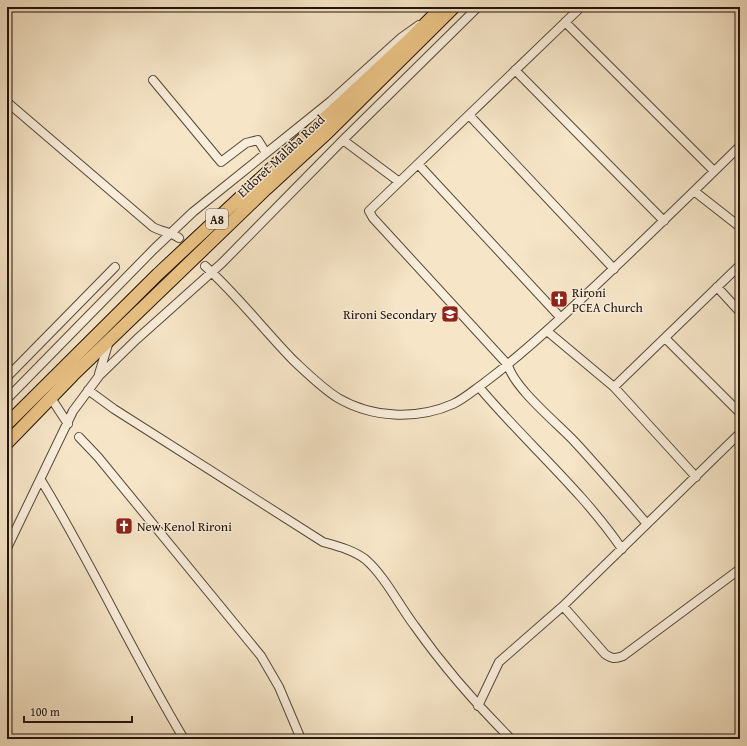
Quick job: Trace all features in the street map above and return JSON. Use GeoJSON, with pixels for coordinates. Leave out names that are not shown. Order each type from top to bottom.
{"type":"FeatureCollection","features":[{"type":"Feature","properties":{"kind":"highway","name":"Eldoret-Malaba Road"},"geometry":{"type":"LineString","coordinates":[[7,424],[158,274],[408,41],[442,7]]}},
{"type":"Feature","properties":{"kind":"highway","name":"Eldoret-Malaba Road"},"geometry":{"type":"LineString","coordinates":[[7,443],[110,340],[266,189],[328,132],[454,7]]}},
{"type":"Feature","properties":{"kind":"street","name":"Eldoret-Malaba Road"},"geometry":{"type":"LineString","coordinates":[[7,399],[193,212],[331,101],[402,37],[420,24],[437,7]]}},
{"type":"Feature","properties":{"kind":"street"},"geometry":{"type":"LineString","coordinates":[[7,548],[73,411],[99,376],[137,339],[212,272],[478,7]]}},
{"type":"Feature","properties":{"kind":"street"},"geometry":{"type":"LineString","coordinates":[[581,7],[418,164],[398,181],[371,208],[369,214],[508,365],[511,373],[526,392],[604,473],[647,524]]}},
{"type":"Feature","properties":{"kind":"street"},"geometry":{"type":"LineString","coordinates":[[565,22],[714,171]]}},
{"type":"Feature","properties":{"kind":"street"},"geometry":{"type":"LineString","coordinates":[[515,70],[664,221]]}},
{"type":"Feature","properties":{"kind":"street"},"geometry":{"type":"LineString","coordinates":[[153,80],[221,162],[250,141],[258,140],[266,152]]}},
{"type":"Feature","properties":{"kind":"street"},"geometry":{"type":"LineString","coordinates":[[7,102],[154,226],[179,238]]}},
{"type":"Feature","properties":{"kind":"street"},"geometry":{"type":"LineString","coordinates":[[469,115],[614,269]]}},
{"type":"Feature","properties":{"kind":"street"},"geometry":{"type":"LineString","coordinates":[[343,140],[398,181]]}},
{"type":"Feature","properties":{"kind":"street"},"geometry":{"type":"LineString","coordinates":[[205,266],[303,369],[327,390],[352,404],[397,415],[419,414],[453,404],[508,365],[614,269],[740,146]]}},
{"type":"Feature","properties":{"kind":"street"},"geometry":{"type":"LineString","coordinates":[[418,164],[561,318]]}},
{"type":"Feature","properties":{"kind":"street"},"geometry":{"type":"LineString","coordinates":[[694,191],[740,227]]}},
{"type":"Feature","properties":{"kind":"street"},"geometry":{"type":"LineString","coordinates":[[614,387],[740,265]]}},
{"type":"Feature","properties":{"kind":"street"},"geometry":{"type":"LineString","coordinates":[[7,377],[115,267]]}},
{"type":"Feature","properties":{"kind":"street"},"geometry":{"type":"LineString","coordinates":[[717,287],[740,312]]}},
{"type":"Feature","properties":{"kind":"street"},"geometry":{"type":"LineString","coordinates":[[547,331],[614,387],[696,477]]}},
{"type":"Feature","properties":{"kind":"street"},"geometry":{"type":"LineString","coordinates":[[665,338],[740,413]]}},
{"type":"Feature","properties":{"kind":"street"},"geometry":{"type":"LineString","coordinates":[[99,376],[110,340]]}},
{"type":"Feature","properties":{"kind":"street"},"geometry":{"type":"LineString","coordinates":[[479,387],[577,492],[622,549]]}},
{"type":"Feature","properties":{"kind":"street"},"geometry":{"type":"LineString","coordinates":[[88,390],[114,409],[322,542],[351,551],[364,558],[374,569],[414,626],[478,706],[511,739]]}},
{"type":"Feature","properties":{"kind":"street"},"geometry":{"type":"LineString","coordinates":[[51,398],[68,424]]}},
{"type":"Feature","properties":{"kind":"street"},"geometry":{"type":"LineString","coordinates":[[478,706],[499,662],[563,606],[740,434]]}},
{"type":"Feature","properties":{"kind":"street"},"geometry":{"type":"LineString","coordinates":[[79,437],[98,457],[261,656],[279,687],[301,739]]}},
{"type":"Feature","properties":{"kind":"street"},"geometry":{"type":"LineString","coordinates":[[41,480],[64,518],[117,619],[184,739]]}},
{"type":"Feature","properties":{"kind":"street"},"geometry":{"type":"LineString","coordinates":[[563,606],[605,654],[611,658],[616,658],[623,656],[740,569]]}},
{"type":"Feature","properties":{"kind":"tunnel"},"geometry":{"type":"LineString","coordinates":[[179,238],[205,266]]}},
{"type":"Feature","properties":{"kind":"place","name":"Rironi PCEA Church"},"geometry":{"type":"Point","coordinates":[559,299]}},
{"type":"Feature","properties":{"kind":"place","name":"Rironi Secondary"},"geometry":{"type":"Point","coordinates":[450,314]}},
{"type":"Feature","properties":{"kind":"place","name":"New Kenol Rironi"},"geometry":{"type":"Point","coordinates":[124,526]}}]}
